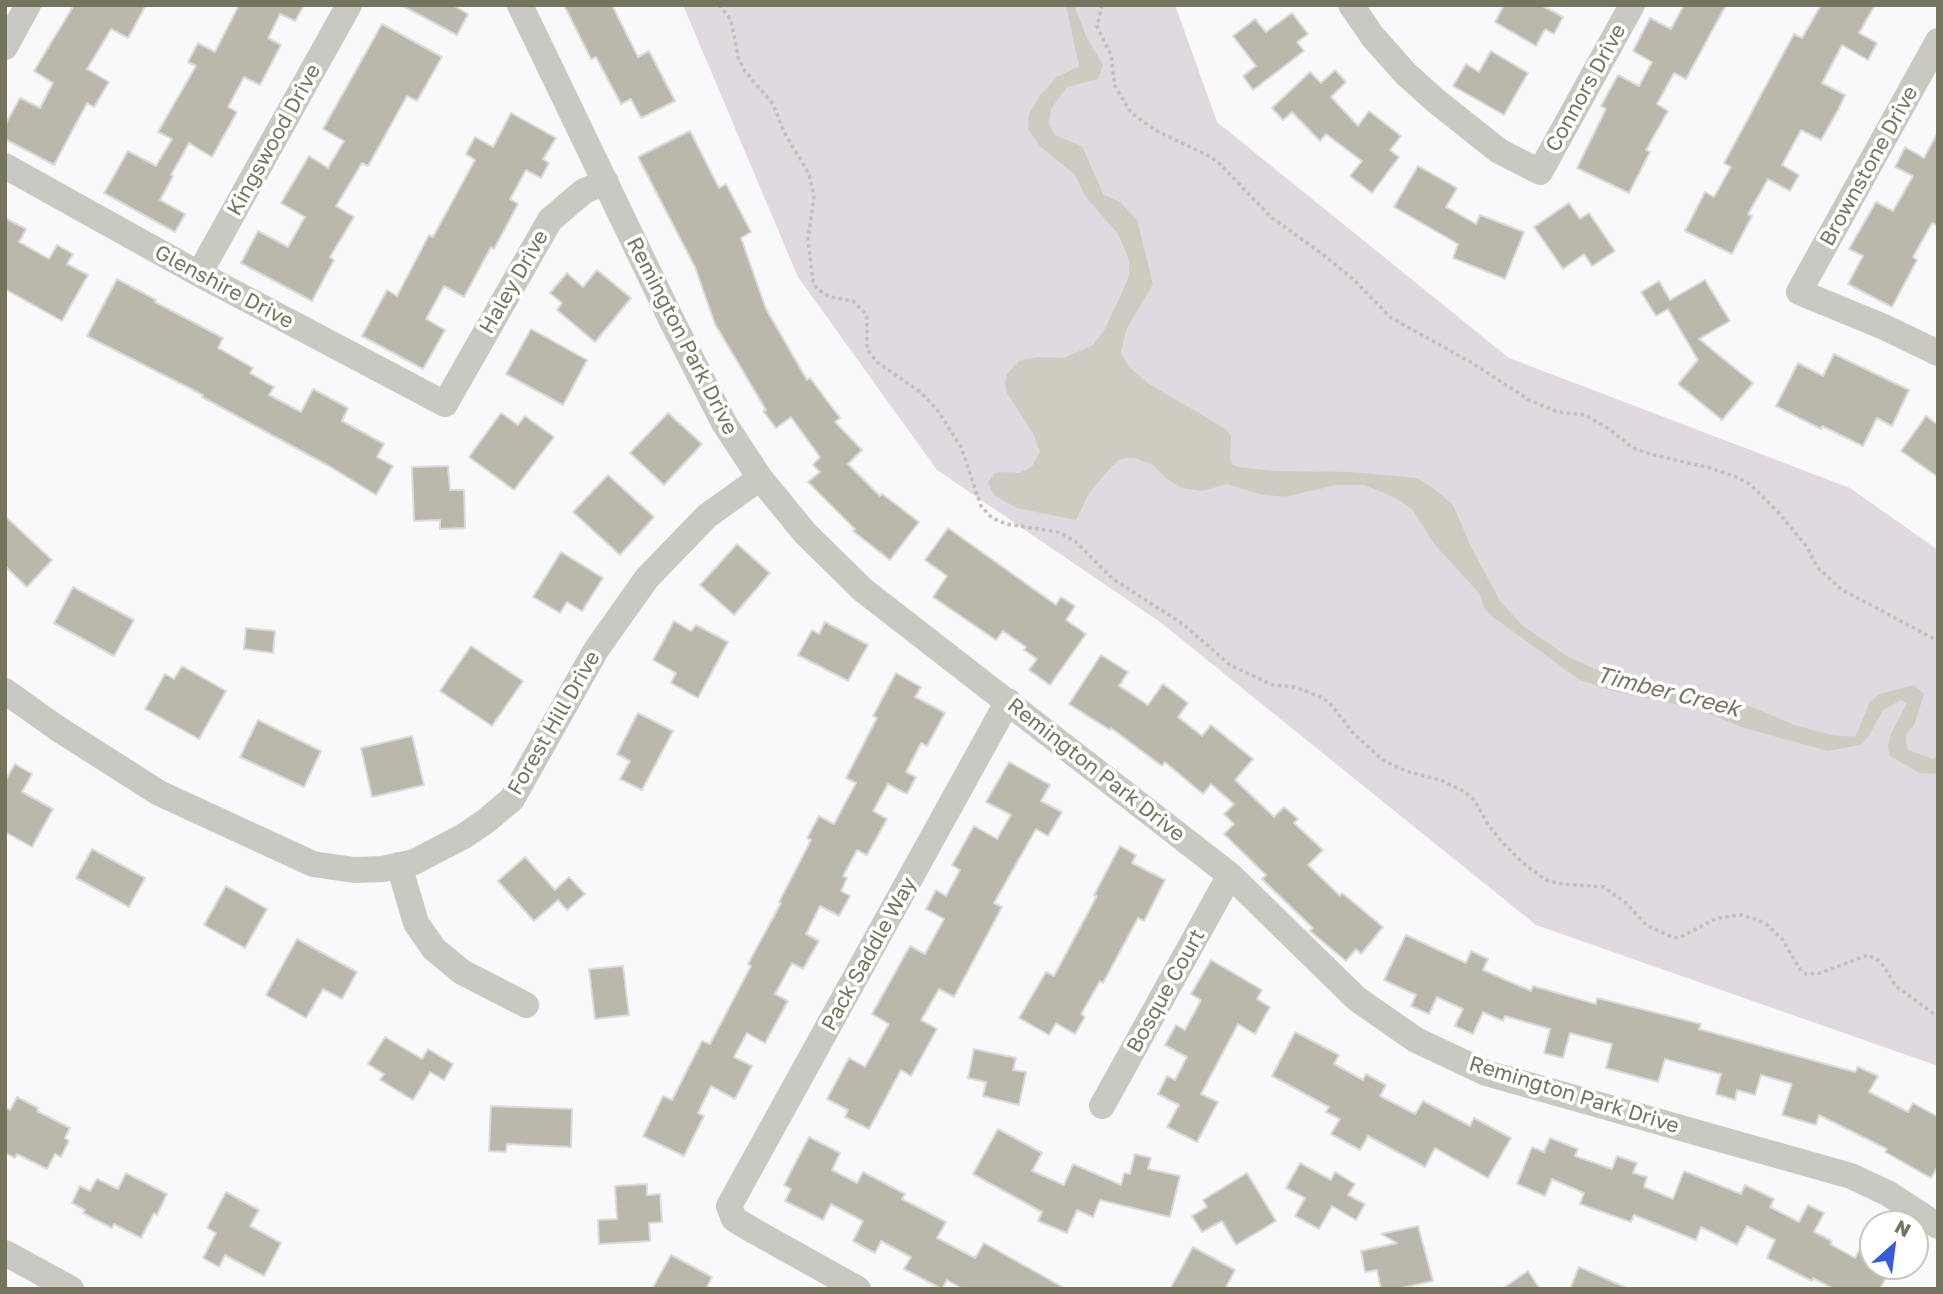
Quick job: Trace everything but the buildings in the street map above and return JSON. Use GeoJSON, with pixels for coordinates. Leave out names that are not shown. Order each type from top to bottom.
{"type":"FeatureCollection","features":[{"type":"Feature","properties":{"kind":"street"},"geometry":{"type":"LineString","coordinates":[[5,47],[28,5]]}},
{"type":"Feature","properties":{"kind":"street","name":"Kingswood Drive"},"geometry":{"type":"LineString","coordinates":[[199,274],[349,5]]}},
{"type":"Feature","properties":{"kind":"street","name":"Remington Park Drive"},"geometry":{"type":"LineString","coordinates":[[520,5],[724,424],[760,478],[805,533],[863,590],[1230,875],[1357,999],[1416,1040],[1486,1073],[1851,1176],[1889,1194],[1938,1227]]}},
{"type":"Feature","properties":{"kind":"street","name":"Connors Drive"},"geometry":{"type":"LineString","coordinates":[[1351,5],[1373,37],[1406,74],[1436,101],[1499,151],[1540,172],[1632,5]]}},
{"type":"Feature","properties":{"kind":"street","name":"Brownstone Drive"},"geometry":{"type":"LineString","coordinates":[[1938,41],[1799,292],[1884,327],[1938,353]]}},
{"type":"Feature","properties":{"kind":"street","name":"Glenshire Drive"},"geometry":{"type":"LineString","coordinates":[[5,166],[199,274],[445,404]]}},
{"type":"Feature","properties":{"kind":"street","name":"Haley Drive"},"geometry":{"type":"LineString","coordinates":[[445,404],[550,220],[584,191],[606,182]]}},
{"type":"Feature","properties":{"kind":"street","name":"Forest Hill Drive"},"geometry":{"type":"LineString","coordinates":[[5,691],[57,729],[159,793],[313,864],[354,870],[414,862],[464,836],[512,799],[596,650],[648,578],[707,516],[760,478]]}},
{"type":"Feature","properties":{"kind":"street","name":"Pack Saddle Way"},"geometry":{"type":"LineString","coordinates":[[858,1289],[734,1219],[729,1206],[1008,701]]}},
{"type":"Feature","properties":{"kind":"street"},"geometry":{"type":"LineString","coordinates":[[399,865],[407,901],[416,923],[434,949],[462,972],[526,1005]]}},
{"type":"Feature","properties":{"kind":"street","name":"Bosque Court"},"geometry":{"type":"LineString","coordinates":[[1102,1106],[1230,875]]}},
{"type":"Feature","properties":{"kind":"street"},"geometry":{"type":"LineString","coordinates":[[5,1253],[71,1289]]}},
{"type":"Feature","properties":{"kind":"path"},"geometry":{"type":"LineString","coordinates":[[719,5],[731,20],[738,57],[744,70],[773,104],[783,132],[809,174],[814,197],[808,239],[813,281],[817,289],[830,297],[853,301],[864,312],[867,318],[867,349],[877,362],[919,391],[936,408],[961,447],[981,506],[992,518],[1006,524],[1058,531],[1075,541],[1113,579],[1183,624],[1230,665],[1273,685],[1295,687],[1323,698],[1354,734],[1384,761],[1406,771],[1443,781],[1465,792],[1474,800],[1501,841],[1524,864],[1546,880],[1604,887],[1626,903],[1646,925],[1674,938],[1717,918],[1741,915],[1755,919],[1782,939],[1801,971],[1806,974],[1821,973],[1868,955],[1880,961],[1896,986],[1938,1017]]}},
{"type":"Feature","properties":{"kind":"path"},"geometry":{"type":"LineString","coordinates":[[1102,5],[1097,27],[1111,55],[1115,86],[1131,113],[1157,131],[1221,165],[1271,217],[1353,279],[1390,317],[1480,368],[1531,401],[1558,412],[1585,415],[1598,421],[1633,448],[1710,468],[1751,485],[1807,547],[1817,567],[1829,579],[1863,601],[1938,641]]}},
{"type":"Feature","properties":{"kind":"shaded area"},"geometry":{"type":"Polygon","coordinates":[[[683,5],[1175,5],[1217,122],[1509,358],[1850,488],[1938,550],[1938,1066],[1536,925],[1160,622],[937,470],[798,277],[683,5]]]}},
{"type":"Feature","properties":{"kind":"water","name":"Timber Creek"},"geometry":{"type":"Polygon","coordinates":[[[1066,5],[1074,5],[1087,38],[1103,65],[1098,79],[1067,87],[1051,109],[1049,125],[1055,135],[1082,146],[1103,194],[1120,202],[1137,220],[1153,284],[1126,330],[1121,353],[1129,367],[1149,384],[1224,428],[1231,435],[1232,464],[1275,471],[1352,472],[1416,478],[1432,487],[1453,505],[1471,547],[1500,601],[1522,625],[1568,657],[1625,682],[1683,695],[1730,698],[1795,725],[1831,735],[1855,737],[1870,702],[1879,694],[1914,685],[1924,694],[1914,725],[1906,734],[1906,743],[1908,750],[1933,759],[1938,755],[1938,774],[1919,773],[1889,755],[1891,734],[1907,703],[1901,700],[1883,710],[1869,736],[1860,745],[1828,751],[1744,728],[1697,709],[1610,690],[1580,680],[1484,608],[1480,594],[1435,545],[1412,509],[1365,485],[1336,485],[1285,497],[1259,494],[1227,484],[1202,491],[1182,488],[1167,479],[1153,465],[1127,458],[1112,466],[1089,493],[1076,520],[1017,508],[994,495],[988,483],[994,474],[1019,473],[1026,470],[1033,465],[1040,452],[1034,435],[1007,393],[1007,374],[1019,361],[1038,357],[1064,358],[1093,345],[1105,329],[1129,277],[1129,259],[1118,234],[1085,196],[1075,175],[1040,146],[1028,129],[1029,114],[1040,96],[1057,77],[1079,66],[1066,5]]]}}]}
